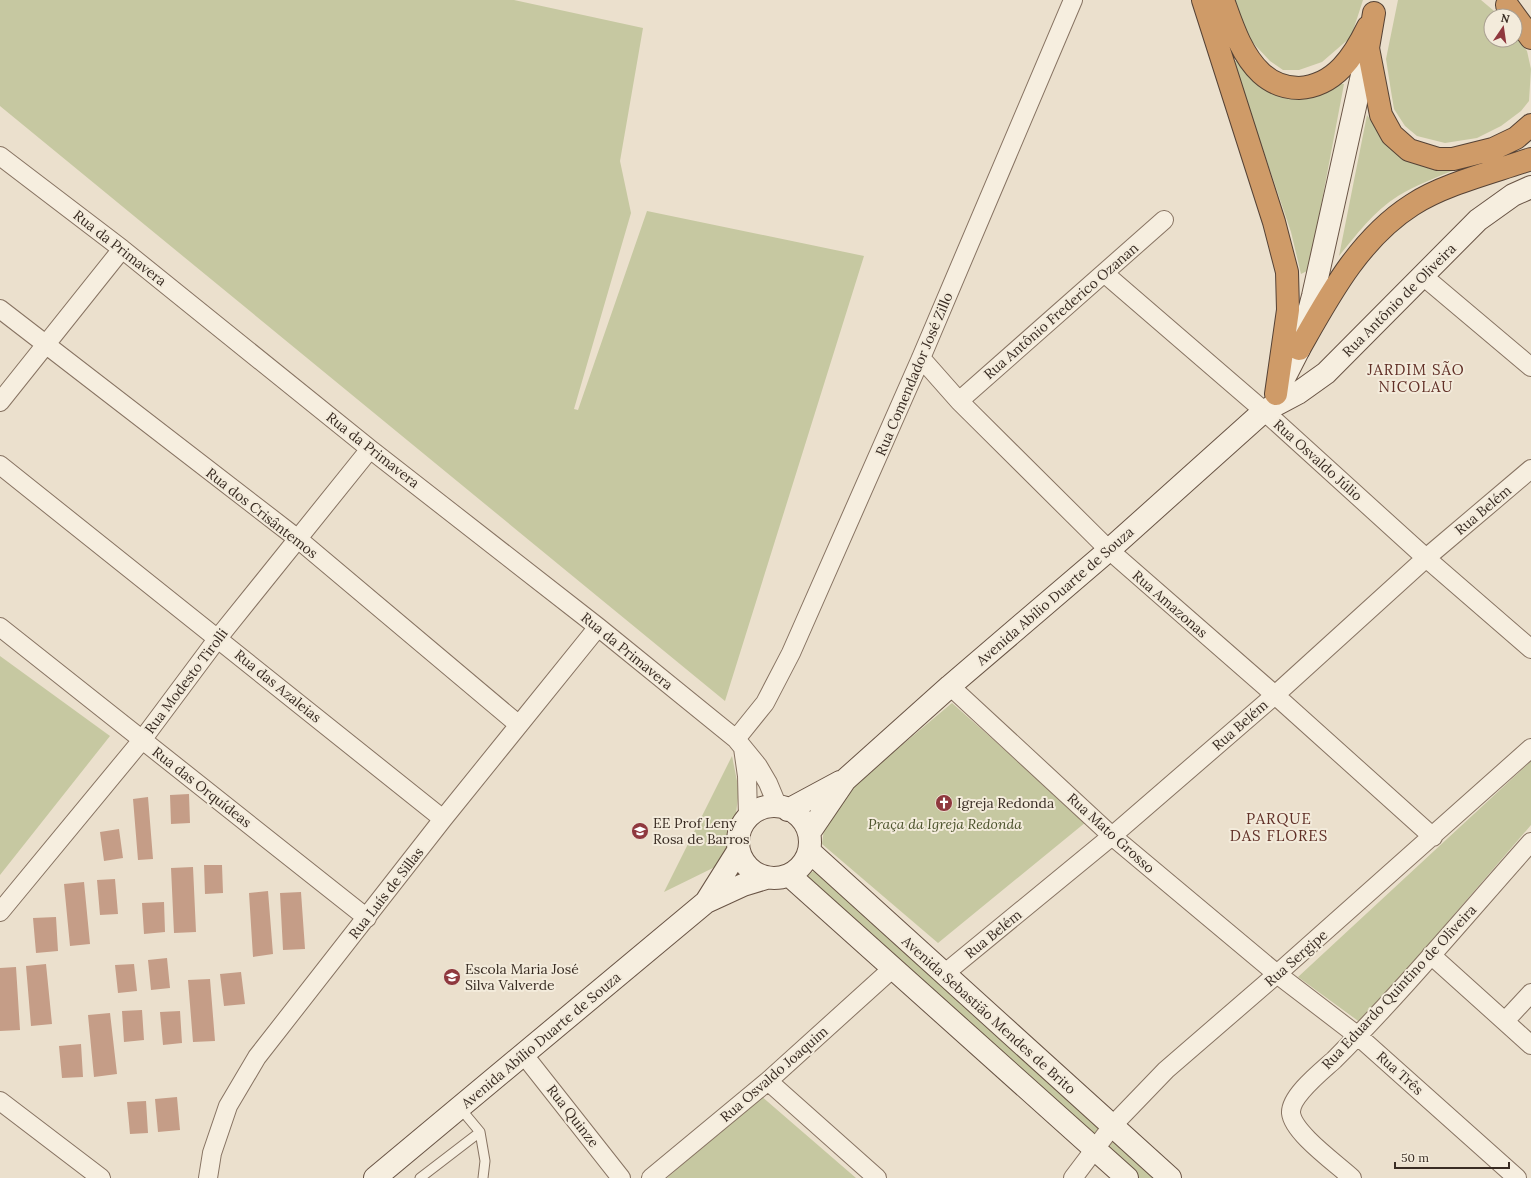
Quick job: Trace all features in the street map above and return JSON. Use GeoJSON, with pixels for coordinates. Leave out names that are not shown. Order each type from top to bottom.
{"type":"FeatureCollection","features":[{"type":"Feature","properties":{"kind":"highway"},"geometry":{"type":"LineString","coordinates":[[1202,0],[1274,222],[1286,272],[1288,310],[1270,403]]}},
{"type":"Feature","properties":{"kind":"highway"},"geometry":{"type":"LineString","coordinates":[[1224,0],[1234,31],[1245,52],[1260,72],[1279,85],[1291,88],[1317,85],[1335,74],[1353,54],[1377,6]]}},
{"type":"Feature","properties":{"kind":"highway"},"geometry":{"type":"LineString","coordinates":[[1504,3],[1531,26]]}},
{"type":"Feature","properties":{"kind":"highway"},"geometry":{"type":"LineString","coordinates":[[1504,3],[1531,38]]}},
{"type":"Feature","properties":{"kind":"highway"},"geometry":{"type":"LineString","coordinates":[[1377,6],[1368,48],[1381,115],[1392,136],[1409,150],[1438,159],[1453,159],[1493,149],[1516,138],[1531,125]]}},
{"type":"Feature","properties":{"kind":"highway"},"geometry":{"type":"LineString","coordinates":[[1298,349],[1352,261],[1383,227],[1398,214],[1413,204],[1443,189],[1531,159]]}},
{"type":"Feature","properties":{"kind":"main road"},"geometry":{"type":"LineString","coordinates":[[1270,403],[1298,349],[1314,296],[1368,48]]}},
{"type":"Feature","properties":{"kind":"main road","name":"Rua Antônio de Oliveira"},"geometry":{"type":"LineString","coordinates":[[1270,403],[1298,393],[1326,373],[1478,220],[1513,195],[1531,187]]}},
{"type":"Feature","properties":{"kind":"main road","name":"Avenida Abílio Duarte de Souza"},"geometry":{"type":"LineString","coordinates":[[783,808],[845,780],[950,686],[1109,550],[1270,403]]}},
{"type":"Feature","properties":{"kind":"main road","name":"Avenida Abílio Duarte de Souza"},"geometry":{"type":"LineString","coordinates":[[809,842],[845,780]]}},
{"type":"Feature","properties":{"kind":"main road"},"geometry":{"type":"LineString","coordinates":[[767,807],[783,808],[801,819],[809,842],[805,861],[798,869],[789,875],[778,878],[766,878],[754,872],[744,863],[738,851],[739,833],[748,817],[757,810],[767,807]]}},
{"type":"Feature","properties":{"kind":"main road","name":"Avenida Sebastião Mendes de Brito"},"geometry":{"type":"LineString","coordinates":[[809,842],[944,974],[1170,1178]]}},
{"type":"Feature","properties":{"kind":"main road","name":"Avenida Abílio Duarte de Souza"},"geometry":{"type":"LineString","coordinates":[[706,902],[738,851]]}},
{"type":"Feature","properties":{"kind":"main road","name":"Avenida Sebastião Mendes de Brito"},"geometry":{"type":"LineString","coordinates":[[789,875],[1127,1178]]}},
{"type":"Feature","properties":{"kind":"main road","name":"Avenida Abílio Duarte de Souza"},"geometry":{"type":"LineString","coordinates":[[375,1178],[706,902],[743,885],[766,878]]}},
{"type":"Feature","properties":{"kind":"street","name":"Rua Comendador José Zillo"},"geometry":{"type":"LineString","coordinates":[[739,743],[765,703],[792,653],[921,358],[1073,0]]}},
{"type":"Feature","properties":{"kind":"street","name":"Rua da Primavera"},"geometry":{"type":"LineString","coordinates":[[0,156],[122,248],[370,449],[598,627],[739,743],[758,766],[783,808]]}},
{"type":"Feature","properties":{"kind":"street","name":"Rua Antônio Frederico Ozanan"},"geometry":{"type":"LineString","coordinates":[[959,401],[1164,220]]}},
{"type":"Feature","properties":{"kind":"street"},"geometry":{"type":"LineString","coordinates":[[0,402],[46,346],[122,248]]}},
{"type":"Feature","properties":{"kind":"street","name":"Rua Osvaldo Júlio"},"geometry":{"type":"LineString","coordinates":[[1104,273],[1270,403],[1426,558],[1531,649]]}},
{"type":"Feature","properties":{"kind":"street"},"geometry":{"type":"LineString","coordinates":[[1423,276],[1531,367]]}},
{"type":"Feature","properties":{"kind":"street","name":"Rua dos Crisântemos"},"geometry":{"type":"LineString","coordinates":[[0,309],[298,539],[519,725]]}},
{"type":"Feature","properties":{"kind":"street","name":"Rua Amazonas"},"geometry":{"type":"LineString","coordinates":[[921,358],[959,401],[1109,550],[1275,695],[1433,837]]}},
{"type":"Feature","properties":{"kind":"street","name":"Rua Modesto Tirolli"},"geometry":{"type":"LineString","coordinates":[[0,912],[142,740],[218,638],[370,449]]}},
{"type":"Feature","properties":{"kind":"street","name":"Rua das Azaleias"},"geometry":{"type":"LineString","coordinates":[[0,465],[443,819]]}},
{"type":"Feature","properties":{"kind":"street","name":"Rua Belém"},"geometry":{"type":"LineString","coordinates":[[944,974],[1112,836],[1275,695],[1426,558],[1531,469]]}},
{"type":"Feature","properties":{"kind":"street","name":"Rua das Orquídeas"},"geometry":{"type":"LineString","coordinates":[[0,627],[367,918]]}},
{"type":"Feature","properties":{"kind":"street","name":"Rua Luís de Sillas"},"geometry":{"type":"LineString","coordinates":[[208,1178],[212,1153],[228,1106],[257,1057],[443,819],[598,627]]}},
{"type":"Feature","properties":{"kind":"street","name":"Rua Mato Grosso"},"geometry":{"type":"LineString","coordinates":[[950,686],[1112,836],[1277,974]]}},
{"type":"Feature","properties":{"kind":"street"},"geometry":{"type":"LineString","coordinates":[[739,743],[747,776],[748,817]]}},
{"type":"Feature","properties":{"kind":"street","name":"Rua Sergipe"},"geometry":{"type":"LineString","coordinates":[[1074,1178],[1094,1148],[1113,1125],[1166,1070],[1433,837],[1531,748]]}},
{"type":"Feature","properties":{"kind":"street","name":"Rua Eduardo Quintino de Oliveira"},"geometry":{"type":"LineString","coordinates":[[1352,1178],[1305,1136],[1293,1123],[1291,1111],[1297,1096],[1358,1036],[1531,842]]}},
{"type":"Feature","properties":{"kind":"street"},"geometry":{"type":"LineString","coordinates":[[1431,955],[1531,1045]]}},
{"type":"Feature","properties":{"kind":"street","name":"Rua Osvaldo Joaquim"},"geometry":{"type":"LineString","coordinates":[[651,1178],[768,1081],[893,968]]}},
{"type":"Feature","properties":{"kind":"street","name":"Rua Três"},"geometry":{"type":"LineString","coordinates":[[1277,974],[1358,1036],[1517,1178]]}},
{"type":"Feature","properties":{"kind":"street"},"geometry":{"type":"LineString","coordinates":[[1505,1021],[1531,993]]}},
{"type":"Feature","properties":{"kind":"street","name":"Rua Quinze"},"geometry":{"type":"LineString","coordinates":[[524,1055],[621,1178]]}},
{"type":"Feature","properties":{"kind":"street"},"geometry":{"type":"LineString","coordinates":[[768,1081],[877,1178]]}},
{"type":"Feature","properties":{"kind":"street"},"geometry":{"type":"LineString","coordinates":[[0,1101],[101,1178]]}},
{"type":"Feature","properties":{"kind":"lane"},"geometry":{"type":"LineString","coordinates":[[460,1108],[480,1132],[485,1161],[483,1178]]}},
{"type":"Feature","properties":{"kind":"lane"},"geometry":{"type":"LineString","coordinates":[[420,1178],[480,1132]]}},
{"type":"Feature","properties":{"kind":"green space"},"geometry":{"type":"Polygon","coordinates":[[[0,0],[514,0],[643,28],[620,161],[631,213],[574,409],[578,410],[647,211],[864,256],[725,701],[0,106],[0,0]]]}},
{"type":"Feature","properties":{"kind":"green space"},"geometry":{"type":"Polygon","coordinates":[[[1233,0],[1363,0],[1351,37],[1322,62],[1299,70],[1283,70],[1270,61],[1241,28],[1233,0]]]}},
{"type":"Feature","properties":{"kind":"green space"},"geometry":{"type":"Polygon","coordinates":[[[1398,0],[1481,0],[1490,8],[1483,8],[1483,48],[1523,48],[1523,46],[1527,51],[1531,69],[1529,101],[1521,111],[1501,126],[1477,138],[1445,143],[1417,136],[1405,126],[1394,109],[1386,59],[1398,0]]]}},
{"type":"Feature","properties":{"kind":"green space"},"geometry":{"type":"Polygon","coordinates":[[[1233,61],[1237,61],[1254,77],[1344,84],[1314,243],[1307,271],[1301,274],[1291,232],[1233,61]]]}},
{"type":"Feature","properties":{"kind":"green space"},"geometry":{"type":"Polygon","coordinates":[[[1367,115],[1381,135],[1457,169],[1412,188],[1389,202],[1366,224],[1339,256],[1367,115]]]}},
{"type":"Feature","properties":{"kind":"green space"},"geometry":{"type":"Polygon","coordinates":[[[0,656],[110,736],[0,875],[0,656]]]}},
{"type":"Feature","properties":{"kind":"green space","name":"Praça da Igreja Redonda"},"geometry":{"type":"Polygon","coordinates":[[[952,703],[1086,822],[938,943],[822,844],[824,829],[852,787],[952,703]]]}},
{"type":"Feature","properties":{"kind":"green space"},"geometry":{"type":"Polygon","coordinates":[[[732,756],[739,791],[735,820],[727,850],[719,865],[664,892],[732,756]]]}},
{"type":"Feature","properties":{"kind":"green space"},"geometry":{"type":"Polygon","coordinates":[[[1531,761],[1531,825],[1361,1023],[1298,977],[1531,761]]]}},
{"type":"Feature","properties":{"kind":"green space"},"geometry":{"type":"Polygon","coordinates":[[[818,868],[1161,1178],[1133,1178],[803,878],[818,868]]]}},
{"type":"Feature","properties":{"kind":"green space"},"geometry":{"type":"Polygon","coordinates":[[[761,1096],[856,1178],[667,1178],[761,1096]]]}},
{"type":"Feature","properties":{"kind":"building"},"geometry":{"type":"Polygon","coordinates":[[[189,794],[190,823],[171,824],[170,795],[189,794]]]}},
{"type":"Feature","properties":{"kind":"building"},"geometry":{"type":"Polygon","coordinates":[[[148,797],[153,859],[138,860],[133,799],[148,797]]]}},
{"type":"Feature","properties":{"kind":"building"},"geometry":{"type":"Polygon","coordinates":[[[119,829],[123,858],[104,861],[100,832],[119,829]]]}},
{"type":"Feature","properties":{"kind":"building"},"geometry":{"type":"Polygon","coordinates":[[[204,865],[222,865],[223,893],[205,894],[204,865]]]}},
{"type":"Feature","properties":{"kind":"building"},"geometry":{"type":"Polygon","coordinates":[[[193,867],[196,932],[174,933],[171,868],[193,867]]]}},
{"type":"Feature","properties":{"kind":"building"},"geometry":{"type":"Polygon","coordinates":[[[115,879],[118,914],[100,915],[97,880],[115,879]]]}},
{"type":"Feature","properties":{"kind":"building"},"geometry":{"type":"Polygon","coordinates":[[[84,882],[90,944],[70,946],[64,884],[84,882]]]}},
{"type":"Feature","properties":{"kind":"building"},"geometry":{"type":"Polygon","coordinates":[[[268,891],[273,954],[253,957],[249,893],[268,891]]]}},
{"type":"Feature","properties":{"kind":"building"},"geometry":{"type":"Polygon","coordinates":[[[301,892],[305,949],[283,950],[280,893],[301,892]]]}},
{"type":"Feature","properties":{"kind":"building"},"geometry":{"type":"Polygon","coordinates":[[[164,902],[165,932],[144,934],[142,903],[164,902]]]}},
{"type":"Feature","properties":{"kind":"building"},"geometry":{"type":"Polygon","coordinates":[[[56,917],[58,951],[36,953],[33,918],[56,917]]]}},
{"type":"Feature","properties":{"kind":"building"},"geometry":{"type":"Polygon","coordinates":[[[167,958],[170,988],[151,990],[148,960],[167,958]]]}},
{"type":"Feature","properties":{"kind":"building"},"geometry":{"type":"Polygon","coordinates":[[[46,964],[52,1024],[31,1026],[26,966],[46,964]]]}},
{"type":"Feature","properties":{"kind":"building"},"geometry":{"type":"Polygon","coordinates":[[[134,964],[137,991],[118,993],[115,965],[134,964]]]}},
{"type":"Feature","properties":{"kind":"building"},"geometry":{"type":"Polygon","coordinates":[[[16,967],[20,1030],[0,1031],[0,968],[16,967]]]}},
{"type":"Feature","properties":{"kind":"building"},"geometry":{"type":"Polygon","coordinates":[[[241,972],[245,1004],[224,1006],[220,974],[241,972]]]}},
{"type":"Feature","properties":{"kind":"building"},"geometry":{"type":"Polygon","coordinates":[[[210,979],[215,1041],[193,1042],[188,980],[210,979]]]}},
{"type":"Feature","properties":{"kind":"building"},"geometry":{"type":"Polygon","coordinates":[[[142,1010],[144,1040],[124,1042],[122,1011],[142,1010]]]}},
{"type":"Feature","properties":{"kind":"building"},"geometry":{"type":"Polygon","coordinates":[[[180,1011],[182,1043],[163,1045],[160,1012],[180,1011]]]}},
{"type":"Feature","properties":{"kind":"building"},"geometry":{"type":"Polygon","coordinates":[[[110,1013],[117,1074],[94,1077],[88,1015],[110,1013]]]}},
{"type":"Feature","properties":{"kind":"building"},"geometry":{"type":"Polygon","coordinates":[[[81,1044],[83,1077],[62,1078],[59,1046],[81,1044]]]}},
{"type":"Feature","properties":{"kind":"building"},"geometry":{"type":"Polygon","coordinates":[[[177,1097],[180,1130],[158,1132],[155,1099],[177,1097]]]}},
{"type":"Feature","properties":{"kind":"building"},"geometry":{"type":"Polygon","coordinates":[[[146,1101],[148,1133],[130,1134],[127,1102],[146,1101]]]}},
{"type":"Feature","properties":{"kind":"place","name":"Igreja Redonda"},"geometry":{"type":"Point","coordinates":[944,803]}},
{"type":"Feature","properties":{"kind":"place","name":"EE Prof Leny Rosa de Barros"},"geometry":{"type":"Point","coordinates":[640,831]}},
{"type":"Feature","properties":{"kind":"place","name":"Escola Maria José Silva Valverde"},"geometry":{"type":"Point","coordinates":[452,977]}},
{"type":"Feature","properties":{"kind":"district","name":"JARDIM SÃO NICOLAU"},"geometry":{"type":"Point","coordinates":[1416,378]}},
{"type":"Feature","properties":{"kind":"district","name":"PARQUE DAS FLORES"},"geometry":{"type":"Point","coordinates":[1279,828]}}]}
